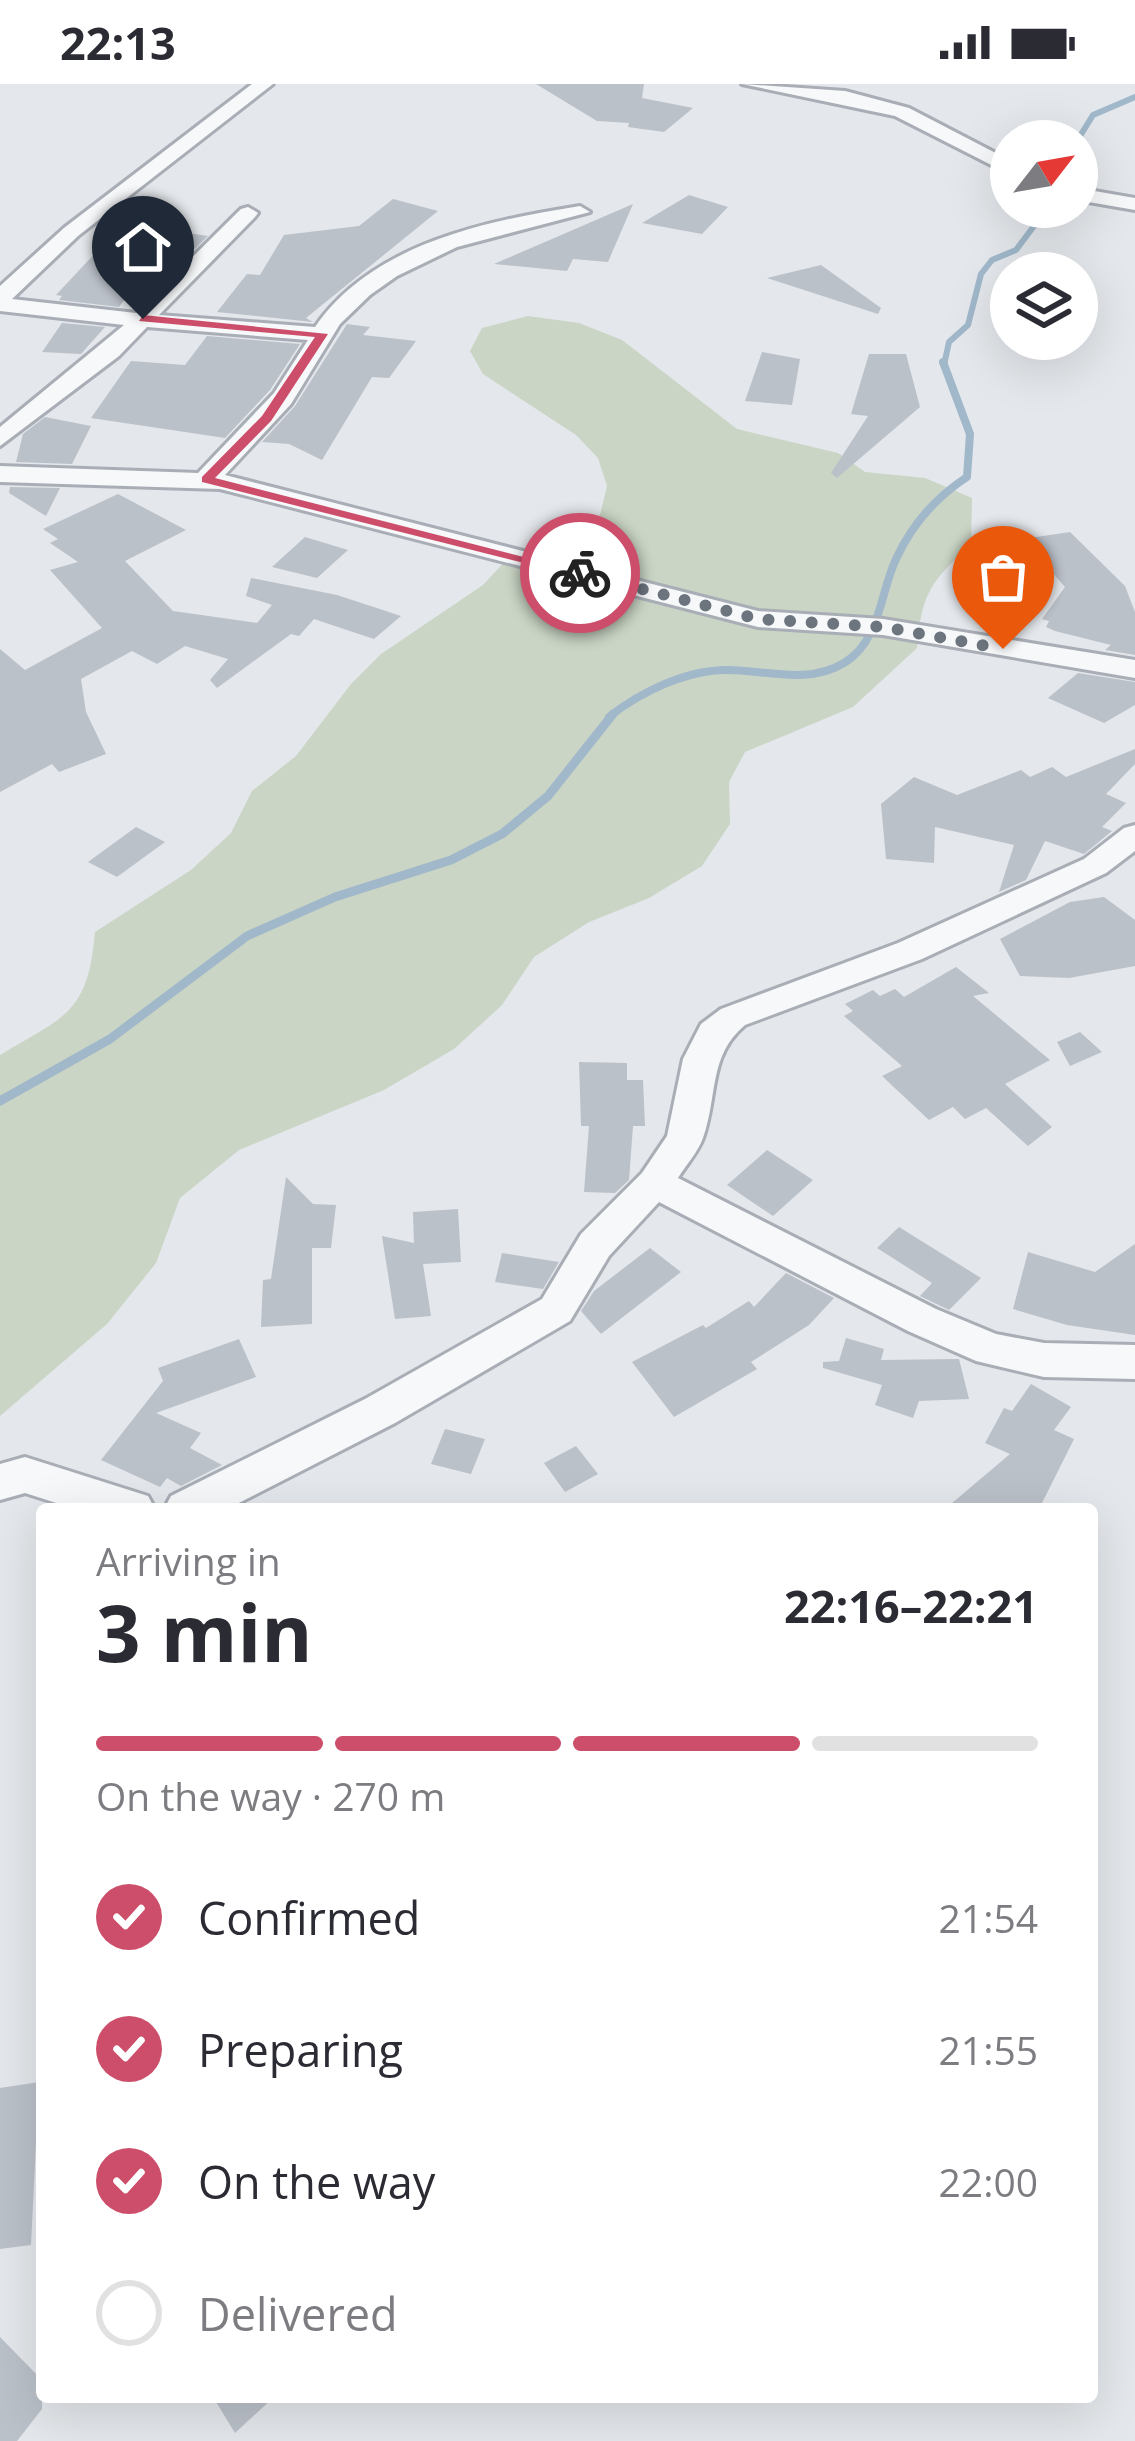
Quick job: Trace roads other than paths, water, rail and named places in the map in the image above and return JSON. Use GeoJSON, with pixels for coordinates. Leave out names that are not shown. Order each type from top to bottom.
{"type":"FeatureCollection","features":[{"type":"Feature","properties":{"kind":"street"},"geometry":{"type":"LineString","coordinates":[[0,301],[71,232],[217,116],[265,84]]}},
{"type":"Feature","properties":{"kind":"street"},"geometry":{"type":"LineString","coordinates":[[751,84],[845,97],[902,112],[990,158]]}},
{"type":"Feature","properties":{"kind":"street"},"geometry":{"type":"LineString","coordinates":[[1098,198],[1135,204]]}},
{"type":"Feature","properties":{"kind":"street"},"geometry":{"type":"LineString","coordinates":[[206,479],[267,418],[333,317],[376,278],[417,255],[523,221],[580,212]]}},
{"type":"Feature","properties":{"kind":"street"},"geometry":{"type":"LineString","coordinates":[[0,439],[111,351],[248,213]]}},
{"type":"Feature","properties":{"kind":"street"},"geometry":{"type":"LineString","coordinates":[[0,301],[323,334]]}},
{"type":"Feature","properties":{"kind":"street"},"geometry":{"type":"LineString","coordinates":[[0,474],[206,479],[758,619],[870,626],[1135,669]]}},
{"type":"Feature","properties":{"kind":"street"},"geometry":{"type":"LineString","coordinates":[[198,1503],[339,1432],[556,1310],[595,1245],[655,1184],[685,1138],[701,1059],[713,1033],[733,1017],[910,951],[1095,866],[1135,835]]}},
{"type":"Feature","properties":{"kind":"street"},"geometry":{"type":"LineString","coordinates":[[655,1184],[922,1320],[990,1349],[1044,1360],[1135,1361]]}},
{"type":"Feature","properties":{"kind":"street"},"geometry":{"type":"LineString","coordinates":[[0,1482],[25,1474],[115,1503]]}},
{"type":"Feature","properties":{"kind":"waterway"},"geometry":{"type":"LineString","coordinates":[[1090,120],[1135,97]]}},
{"type":"Feature","properties":{"kind":"waterway"},"geometry":{"type":"LineString","coordinates":[[944,365],[949,342],[968,325],[981,274],[992,260],[1016,250],[1032,228]]}},
{"type":"Feature","properties":{"kind":"waterway"},"geometry":{"type":"LineString","coordinates":[[613,715],[649,691],[696,674],[727,670],[816,673],[856,654],[872,630],[909,534],[935,503],[967,477],[970,434],[944,365]]}},
{"type":"Feature","properties":{"kind":"waterway"},"geometry":{"type":"LineString","coordinates":[[0,1101],[110,1039],[247,936],[335,897],[451,860],[502,834],[548,796],[613,715]]}},
{"type":"Feature","properties":{"kind":"waterway"},"geometry":{"type":"LineString","coordinates":[[609,717],[613,715]]}}]}
